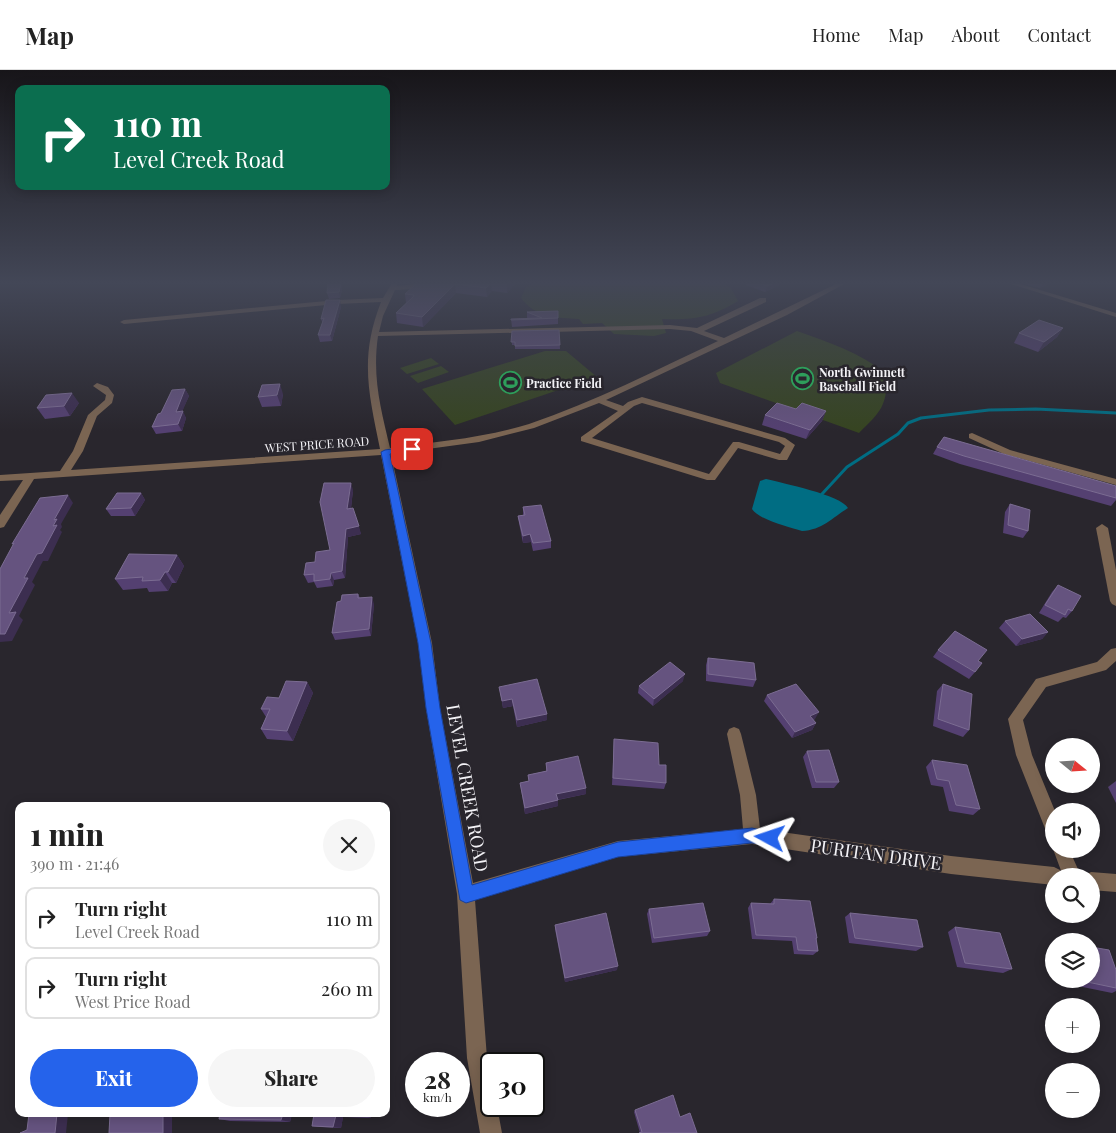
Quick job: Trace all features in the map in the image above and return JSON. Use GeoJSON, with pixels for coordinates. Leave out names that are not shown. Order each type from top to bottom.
{"type":"FeatureCollection","features":[{"type":"Feature","properties":{"kind":"street"},"geometry":{"type":"LineString","coordinates":[[375,334],[434,333]]}},
{"type":"Feature","properties":{"kind":"street"},"geometry":{"type":"LineString","coordinates":[[702,333],[725,341]]}},
{"type":"Feature","properties":{"kind":"street","name":"WEST PRICE ROAD"},"geometry":{"type":"LineString","coordinates":[[0,478],[385,452],[479,439],[531,426],[599,400],[742,333]]}},
{"type":"Feature","properties":{"kind":"street","name":"LEVEL CREEK ROAD"},"geometry":{"type":"LineString","coordinates":[[375,334],[370,373],[374,407],[424,643],[433,708],[466,894],[477,1058],[491,1133]]}},
{"type":"Feature","properties":{"kind":"street"},"geometry":{"type":"LineString","coordinates":[[64,473],[78,451],[93,415],[109,401],[110,395],[105,389],[97,386]]}},
{"type":"Feature","properties":{"kind":"street"},"geometry":{"type":"LineString","coordinates":[[599,400],[624,410]]}},
{"type":"Feature","properties":{"kind":"street"},"geometry":{"type":"LineString","coordinates":[[642,400],[740,427],[782,440],[790,445],[783,458],[736,444],[712,478],[584,439],[624,410],[630,404],[642,400]]}},
{"type":"Feature","properties":{"kind":"street"},"geometry":{"type":"LineString","coordinates":[[972,436],[1007,452],[1116,482]]}},
{"type":"Feature","properties":{"kind":"street"},"geometry":{"type":"LineString","coordinates":[[0,524],[31,476]]}},
{"type":"Feature","properties":{"kind":"street"},"geometry":{"type":"LineString","coordinates":[[1102,528],[1116,601]]}},
{"type":"Feature","properties":{"kind":"street"},"geometry":{"type":"LineString","coordinates":[[1045,808],[1024,755],[1015,719],[1041,683],[1101,666],[1116,653]]}},
{"type":"Feature","properties":{"kind":"street"},"geometry":{"type":"LineString","coordinates":[[734,734],[748,795],[752,836]]}},
{"type":"Feature","properties":{"kind":"street","name":"PURITAN DRIVE"},"geometry":{"type":"LineString","coordinates":[[466,894],[618,849],[752,836],[951,865],[1045,875]]}},
{"type":"Feature","properties":{"kind":"street"},"geometry":{"type":"LineString","coordinates":[[1100,882],[1116,884]]}},
{"type":"Feature","properties":{"kind":"green space"},"geometry":{"type":"Polygon","coordinates":[[[612,333],[666,333],[654,336],[612,333]]]}},
{"type":"Feature","properties":{"kind":"green space","name":"North Gwinnett Baseball Field"},"geometry":{"type":"Polygon","coordinates":[[[794,333],[801,333],[866,360],[887,374],[887,385],[881,408],[859,433],[720,383],[716,373],[794,333]]]}},
{"type":"Feature","properties":{"kind":"green space","name":"Practice Field"},"geometry":{"type":"Polygon","coordinates":[[[545,351],[566,351],[597,377],[455,425],[422,389],[545,351]]]}},
{"type":"Feature","properties":{"kind":"green space"},"geometry":{"type":"Polygon","coordinates":[[[431,358],[439,364],[407,374],[400,368],[431,358]]]}},
{"type":"Feature","properties":{"kind":"green space"},"geometry":{"type":"Polygon","coordinates":[[[441,366],[449,372],[418,383],[410,376],[441,366]]]}},
{"type":"Feature","properties":{"kind":"water"},"geometry":{"type":"Polygon","coordinates":[[[766,479],[823,494],[843,503],[848,508],[826,523],[809,530],[802,531],[775,523],[761,517],[752,509],[760,481],[766,479]]]}},
{"type":"Feature","properties":{"kind":"building"},"geometry":{"type":"Polygon","coordinates":[[[319,333],[331,333],[330,335],[318,335],[319,333]]]}},
{"type":"Feature","properties":{"kind":"building"},"geometry":{"type":"Polygon","coordinates":[[[512,333],[559,333],[560,345],[515,346],[515,342],[511,342],[512,333]]]}},
{"type":"Feature","properties":{"kind":"building"},"geometry":{"type":"Polygon","coordinates":[[[1020,333],[1057,333],[1044,342],[1020,333]]]}},
{"type":"Feature","properties":{"kind":"building"},"geometry":{"type":"Polygon","coordinates":[[[280,384],[277,395],[258,397],[262,385],[280,384]]]}},
{"type":"Feature","properties":{"kind":"building"},"geometry":{"type":"Polygon","coordinates":[[[185,389],[176,412],[183,411],[178,424],[152,427],[172,390],[185,389]]]}},
{"type":"Feature","properties":{"kind":"building"},"geometry":{"type":"Polygon","coordinates":[[[72,393],[64,406],[37,408],[46,395],[72,393]]]}},
{"type":"Feature","properties":{"kind":"building"},"geometry":{"type":"Polygon","coordinates":[[[777,403],[796,409],[802,403],[826,411],[810,430],[765,415],[777,403]]]}},
{"type":"Feature","properties":{"kind":"building"},"geometry":{"type":"Polygon","coordinates":[[[944,437],[1116,486],[1116,498],[937,447],[944,437]]]}},
{"type":"Feature","properties":{"kind":"building"},"geometry":{"type":"Polygon","coordinates":[[[324,483],[351,483],[347,509],[353,508],[359,526],[346,529],[342,571],[331,573],[330,579],[314,581],[314,574],[304,575],[306,563],[315,562],[316,552],[330,550],[320,502],[324,483]]]}},
{"type":"Feature","properties":{"kind":"building"},"geometry":{"type":"Polygon","coordinates":[[[117,493],[141,493],[131,508],[106,509],[117,493]]]}},
{"type":"Feature","properties":{"kind":"building"},"geometry":{"type":"Polygon","coordinates":[[[68,495],[54,520],[57,519],[53,526],[57,525],[42,553],[37,554],[24,578],[28,578],[9,613],[16,612],[5,634],[0,634],[0,569],[14,543],[12,544],[40,498],[68,495]]]}},
{"type":"Feature","properties":{"kind":"building"},"geometry":{"type":"Polygon","coordinates":[[[1010,504],[1030,510],[1028,531],[1008,525],[1010,504]]]}},
{"type":"Feature","properties":{"kind":"building"},"geometry":{"type":"Polygon","coordinates":[[[541,505],[551,541],[533,543],[530,534],[523,536],[518,516],[525,515],[523,507],[541,505]]]}},
{"type":"Feature","properties":{"kind":"building"},"geometry":{"type":"Polygon","coordinates":[[[129,554],[177,555],[168,572],[165,572],[160,580],[142,581],[143,577],[115,579],[129,554]]]}},
{"type":"Feature","properties":{"kind":"building"},"geometry":{"type":"Polygon","coordinates":[[[1058,585],[1081,596],[1072,611],[1068,609],[1065,615],[1045,605],[1058,585]]]}},
{"type":"Feature","properties":{"kind":"building"},"geometry":{"type":"Polygon","coordinates":[[[358,594],[358,598],[372,597],[369,629],[332,633],[337,602],[341,601],[342,595],[358,594]]]}},
{"type":"Feature","properties":{"kind":"building"},"geometry":{"type":"Polygon","coordinates":[[[1030,614],[1048,632],[1022,639],[1005,621],[1030,614]]]}},
{"type":"Feature","properties":{"kind":"building"},"geometry":{"type":"Polygon","coordinates":[[[955,631],[987,650],[978,661],[982,663],[975,672],[938,650],[955,631]]]}},
{"type":"Feature","properties":{"kind":"building"},"geometry":{"type":"Polygon","coordinates":[[[708,658],[754,663],[756,680],[708,674],[708,658]]]}},
{"type":"Feature","properties":{"kind":"building"},"geometry":{"type":"Polygon","coordinates":[[[670,662],[685,674],[654,699],[639,686],[670,662]]]}},
{"type":"Feature","properties":{"kind":"building"},"geometry":{"type":"Polygon","coordinates":[[[537,679],[547,714],[517,720],[512,699],[502,701],[499,687],[537,679]]]}},
{"type":"Feature","properties":{"kind":"building"},"geometry":{"type":"Polygon","coordinates":[[[286,681],[307,682],[287,731],[261,729],[270,709],[261,709],[267,697],[279,698],[286,681]]]}},
{"type":"Feature","properties":{"kind":"building"},"geometry":{"type":"Polygon","coordinates":[[[796,684],[819,712],[810,716],[816,723],[795,732],[767,695],[796,684]]]}},
{"type":"Feature","properties":{"kind":"building"},"geometry":{"type":"Polygon","coordinates":[[[943,684],[972,694],[969,730],[938,719],[943,684]]]}},
{"type":"Feature","properties":{"kind":"building"},"geometry":{"type":"Polygon","coordinates":[[[614,739],[658,743],[659,765],[666,765],[666,783],[613,778],[614,739]]]}},
{"type":"Feature","properties":{"kind":"building"},"geometry":{"type":"Polygon","coordinates":[[[829,750],[839,782],[816,782],[807,751],[829,750]]]}},
{"type":"Feature","properties":{"kind":"building"},"geometry":{"type":"Polygon","coordinates":[[[578,756],[586,788],[556,794],[558,800],[525,808],[520,783],[529,781],[528,775],[547,771],[546,763],[578,756]]]}},
{"type":"Feature","properties":{"kind":"building"},"geometry":{"type":"Polygon","coordinates":[[[932,760],[967,765],[980,809],[956,805],[949,781],[937,779],[932,760]]]}},
{"type":"Feature","properties":{"kind":"building"},"geometry":{"type":"Polygon","coordinates":[[[774,899],[810,901],[818,951],[798,950],[796,937],[756,935],[751,903],[774,904],[774,899]]]}},
{"type":"Feature","properties":{"kind":"building"},"geometry":{"type":"Polygon","coordinates":[[[703,903],[710,931],[654,938],[649,909],[703,903]]]}},
{"type":"Feature","properties":{"kind":"building"},"geometry":{"type":"Polygon","coordinates":[[[606,913],[618,966],[565,978],[555,925],[606,913]]]}},
{"type":"Feature","properties":{"kind":"building"},"geometry":{"type":"Polygon","coordinates":[[[850,913],[917,920],[923,947],[855,938],[850,913]]]}},
{"type":"Feature","properties":{"kind":"building"},"geometry":{"type":"Polygon","coordinates":[[[955,927],[1000,933],[1012,969],[965,963],[955,927]]]}},
{"type":"Feature","properties":{"kind":"building"},"geometry":{"type":"Polygon","coordinates":[[[1100,948],[1109,950],[1116,970],[1116,988],[1100,985],[1100,948]]]}},
{"type":"Feature","properties":{"kind":"building"},"geometry":{"type":"Polygon","coordinates":[[[673,1095],[680,1117],[690,1113],[697,1133],[639,1133],[642,1132],[635,1110],[673,1095]]]}},
{"type":"Feature","properties":{"kind":"building"},"geometry":{"type":"Polygon","coordinates":[[[29,1117],[57,1117],[55,1133],[20,1133],[27,1130],[29,1117]]]}},
{"type":"Feature","properties":{"kind":"building"},"geometry":{"type":"Polygon","coordinates":[[[110,1117],[163,1117],[163,1133],[109,1133],[110,1117]]]}},
{"type":"Feature","properties":{"kind":"building"},"geometry":{"type":"Polygon","coordinates":[[[219,1117],[282,1117],[281,1120],[219,1119],[219,1117]]]}},
{"type":"Feature","properties":{"kind":"building"},"geometry":{"type":"Polygon","coordinates":[[[314,1117],[336,1117],[333,1127],[312,1126],[314,1117]]]}},
{"type":"Feature","properties":{"kind":"waterway"},"geometry":{"type":"LineString","coordinates":[[822,494],[847,467],[898,434],[908,423],[921,418],[989,410],[1036,409],[1116,413]]}},
{"type":"Feature","properties":{"kind":"place","name":"North Gwinnett Baseball Field"},"geometry":{"type":"Point","coordinates":[803,379]}},
{"type":"Feature","properties":{"kind":"place","name":"Practice Field"},"geometry":{"type":"Point","coordinates":[510,383]}},
{"type":"Feature","properties":{"kind":"route"},"geometry":{"type":"LineString","coordinates":[[412,449],[385,452],[424,643],[433,708],[466,894],[618,849],[752,836],[770,838]]}}]}
